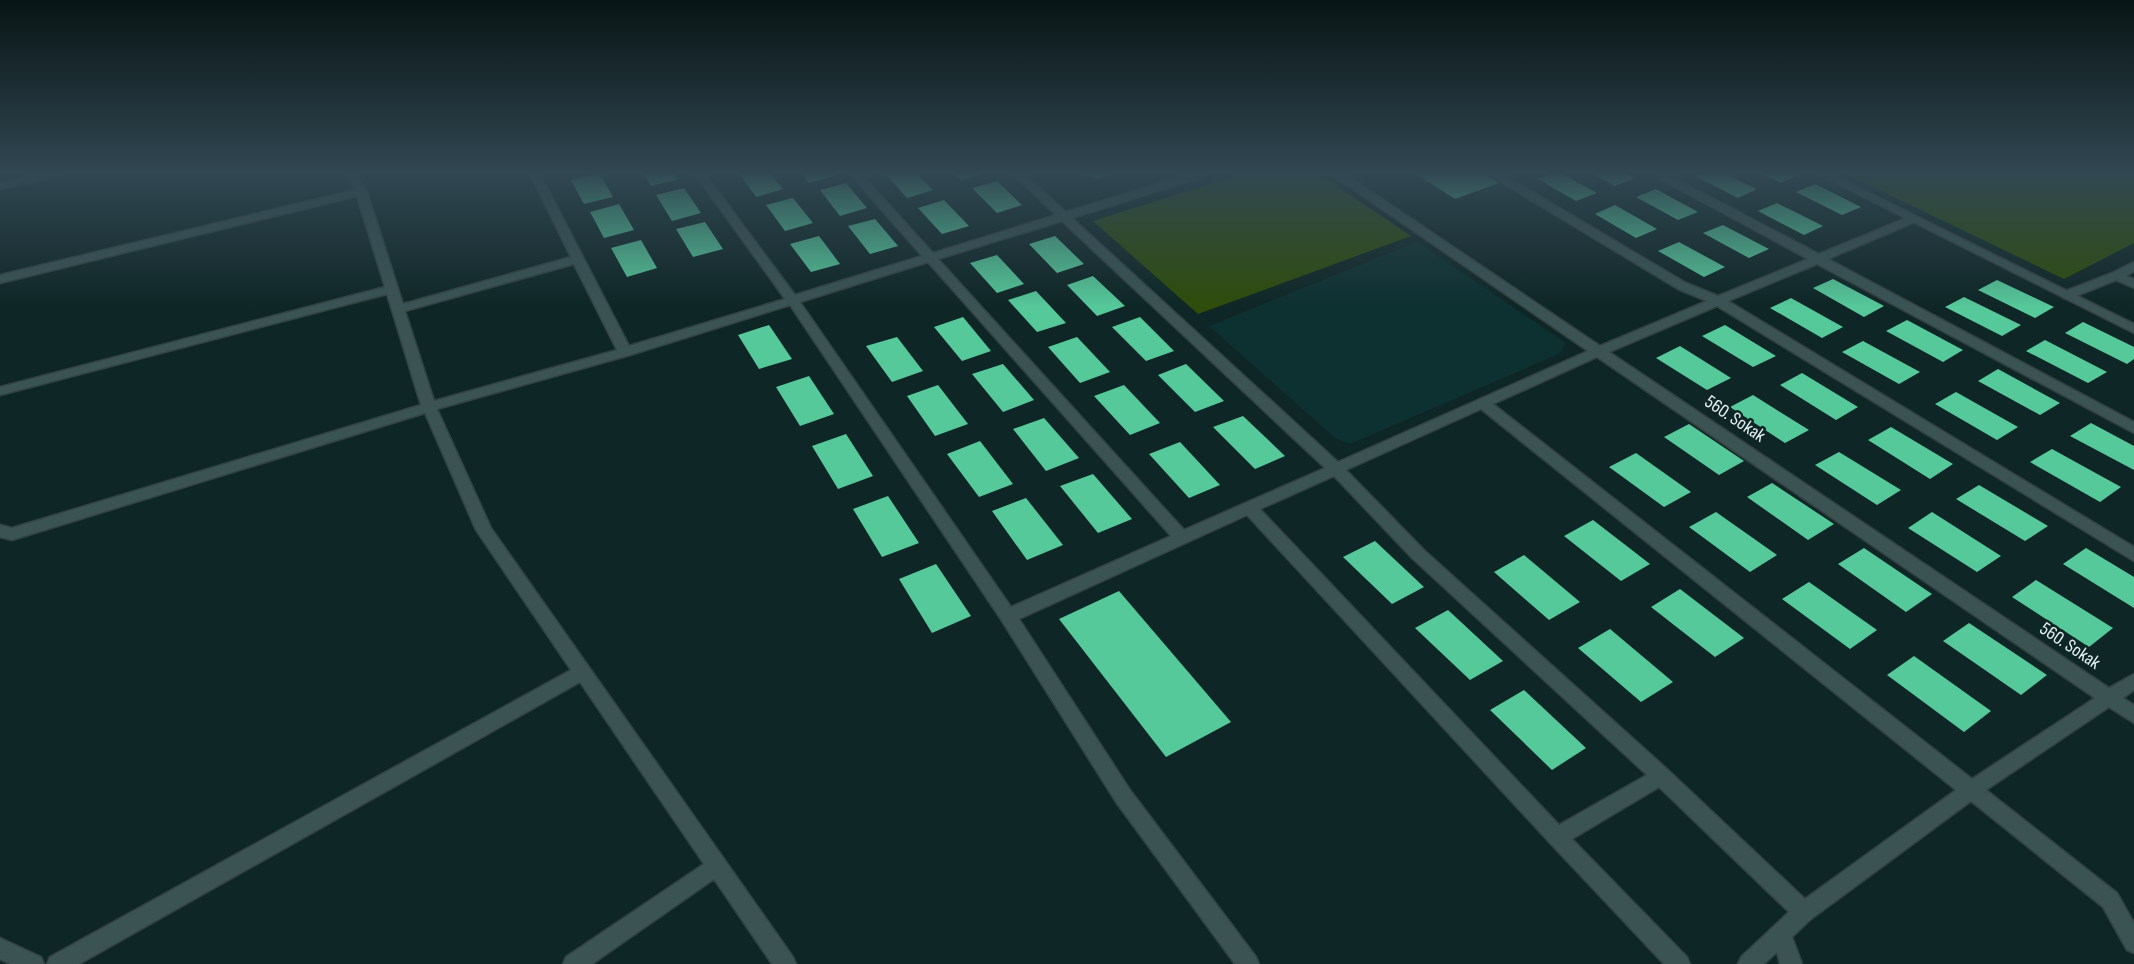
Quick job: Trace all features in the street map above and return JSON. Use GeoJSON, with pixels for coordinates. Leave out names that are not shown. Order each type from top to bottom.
{"type":"FeatureCollection","features":[{"type":"Feature","properties":{"kind":"street"},"geometry":{"type":"LineString","coordinates":[[0,279],[249,219]]}},
{"type":"Feature","properties":{"kind":"street"},"geometry":{"type":"LineString","coordinates":[[370,219],[429,407],[484,530],[785,964]]}},
{"type":"Feature","properties":{"kind":"street"},"geometry":{"type":"LineString","coordinates":[[558,219],[625,352]]}},
{"type":"Feature","properties":{"kind":"street"},"geometry":{"type":"LineString","coordinates":[[733,219],[793,301],[1008,616],[1123,796],[1248,964]]}},
{"type":"Feature","properties":{"kind":"street"},"geometry":{"type":"LineString","coordinates":[[895,219],[1182,538]]}},
{"type":"Feature","properties":{"kind":"street"},"geometry":{"type":"LineString","coordinates":[[4,536],[429,407],[625,352],[1055,219]]}},
{"type":"Feature","properties":{"kind":"street"},"geometry":{"type":"LineString","coordinates":[[1068,219],[1336,469],[1418,554],[1662,776],[1804,912]]}},
{"type":"Feature","properties":{"kind":"street","name":"560. Sokak"},"geometry":{"type":"LineString","coordinates":[[1404,219],[2134,715]]}},
{"type":"Feature","properties":{"kind":"street"},"geometry":{"type":"LineString","coordinates":[[1570,219],[1682,286],[1718,301],[2134,554]]}},
{"type":"Feature","properties":{"kind":"street"},"geometry":{"type":"LineString","coordinates":[[1743,219],[2134,428]]}},
{"type":"Feature","properties":{"kind":"street"},"geometry":{"type":"LineString","coordinates":[[1008,616],[1599,351],[1914,219],[2134,329]]}},
{"type":"Feature","properties":{"kind":"street"},"geometry":{"type":"LineString","coordinates":[[398,309],[579,259]]}},
{"type":"Feature","properties":{"kind":"street"},"geometry":{"type":"LineString","coordinates":[[2067,295],[2116,276],[2134,266]]}},
{"type":"Feature","properties":{"kind":"street"},"geometry":{"type":"LineString","coordinates":[[2116,276],[2134,284]]}},
{"type":"Feature","properties":{"kind":"street"},"geometry":{"type":"LineString","coordinates":[[0,391],[392,288]]}},
{"type":"Feature","properties":{"kind":"street"},"geometry":{"type":"LineString","coordinates":[[1484,404],[2110,900],[2134,943]]}},
{"type":"Feature","properties":{"kind":"street"},"geometry":{"type":"LineString","coordinates":[[1250,508],[1678,964]]}},
{"type":"Feature","properties":{"kind":"street"},"geometry":{"type":"LineString","coordinates":[[58,964],[582,672]]}},
{"type":"Feature","properties":{"kind":"street"},"geometry":{"type":"LineString","coordinates":[[1749,964],[1804,912],[1971,790],[2134,681]]}},
{"type":"Feature","properties":{"kind":"street"},"geometry":{"type":"LineString","coordinates":[[1557,837],[1662,776]]}},
{"type":"Feature","properties":{"kind":"street"},"geometry":{"type":"LineString","coordinates":[[574,964],[717,866]]}},
{"type":"Feature","properties":{"kind":"street"},"geometry":{"type":"LineString","coordinates":[[1781,934],[1791,964]]}},
{"type":"Feature","properties":{"kind":"street"},"geometry":{"type":"LineString","coordinates":[[0,948],[33,964]]}},
{"type":"Feature","properties":{"kind":"shaded area"},"geometry":{"type":"Polygon","coordinates":[[[1417,242],[1566,343],[1559,354],[1350,444],[1335,438],[1209,326],[1417,242]]]}},
{"type":"Feature","properties":{"kind":"green space"},"geometry":{"type":"Polygon","coordinates":[[[1099,219],[1386,219],[1411,236],[1198,314],[1093,221],[1099,219]]]}},
{"type":"Feature","properties":{"kind":"green space"},"geometry":{"type":"Polygon","coordinates":[[[1939,219],[2134,219],[2134,243],[2064,279],[1939,219]]]}},
{"type":"Feature","properties":{"kind":"building"},"geometry":{"type":"Polygon","coordinates":[[[594,219],[628,219],[634,230],[604,238],[594,219]]]}},
{"type":"Feature","properties":{"kind":"building"},"geometry":{"type":"Polygon","coordinates":[[[776,219],[810,219],[813,223],[785,231],[776,219]]]}},
{"type":"Feature","properties":{"kind":"building"},"geometry":{"type":"Polygon","coordinates":[[[875,219],[898,246],[870,254],[848,226],[875,219]]]}},
{"type":"Feature","properties":{"kind":"building"},"geometry":{"type":"Polygon","coordinates":[[[928,219],[962,219],[969,226],[942,234],[928,219]]]}},
{"type":"Feature","properties":{"kind":"building"},"geometry":{"type":"Polygon","coordinates":[[[1604,219],[1639,219],[1657,229],[1636,238],[1604,219]]]}},
{"type":"Feature","properties":{"kind":"building"},"geometry":{"type":"Polygon","coordinates":[[[1773,219],[1809,219],[1823,226],[1804,235],[1773,219]]]}},
{"type":"Feature","properties":{"kind":"building"},"geometry":{"type":"Polygon","coordinates":[[[705,222],[723,249],[693,257],[676,229],[705,222]]]}},
{"type":"Feature","properties":{"kind":"building"},"geometry":{"type":"Polygon","coordinates":[[[1723,225],[1769,249],[1749,258],[1703,233],[1723,225]]]}},
{"type":"Feature","properties":{"kind":"building"},"geometry":{"type":"Polygon","coordinates":[[[819,236],[840,264],[811,272],[790,244],[819,236]]]}},
{"type":"Feature","properties":{"kind":"building"},"geometry":{"type":"Polygon","coordinates":[[[1055,236],[1084,264],[1057,273],[1029,244],[1055,236]]]}},
{"type":"Feature","properties":{"kind":"building"},"geometry":{"type":"Polygon","coordinates":[[[641,240],[657,268],[627,277],[611,248],[641,240]]]}},
{"type":"Feature","properties":{"kind":"building"},"geometry":{"type":"Polygon","coordinates":[[[1679,242],[1725,267],[1704,277],[1658,251],[1679,242]]]}},
{"type":"Feature","properties":{"kind":"building"},"geometry":{"type":"Polygon","coordinates":[[[997,255],[1024,284],[997,293],[970,263],[997,255]]]}},
{"type":"Feature","properties":{"kind":"building"},"geometry":{"type":"Polygon","coordinates":[[[1093,276],[1125,306],[1097,316],[1067,285],[1093,276]]]}},
{"type":"Feature","properties":{"kind":"building"},"geometry":{"type":"Polygon","coordinates":[[[1833,279],[1884,306],[1864,317],[1813,288],[1833,279]]]}},
{"type":"Feature","properties":{"kind":"building"},"geometry":{"type":"Polygon","coordinates":[[[1997,280],[2054,307],[2035,318],[1978,290],[1997,280]]]}},
{"type":"Feature","properties":{"kind":"building"},"geometry":{"type":"Polygon","coordinates":[[[1036,291],[1066,323],[1037,332],[1008,300],[1036,291]]]}},
{"type":"Feature","properties":{"kind":"building"},"geometry":{"type":"Polygon","coordinates":[[[1964,297],[2021,325],[2002,336],[1945,307],[1964,297]]]}},
{"type":"Feature","properties":{"kind":"building"},"geometry":{"type":"Polygon","coordinates":[[[1791,298],[1843,327],[1822,338],[1770,308],[1791,298]]]}},
{"type":"Feature","properties":{"kind":"building"},"geometry":{"type":"Polygon","coordinates":[[[963,317],[991,351],[962,361],[934,327],[963,317]]]}},
{"type":"Feature","properties":{"kind":"building"},"geometry":{"type":"Polygon","coordinates":[[[1140,317],[1174,351],[1146,361],[1112,327],[1140,317]]]}},
{"type":"Feature","properties":{"kind":"building"},"geometry":{"type":"Polygon","coordinates":[[[1907,320],[1963,350],[1943,362],[1886,331],[1907,320]]]}},
{"type":"Feature","properties":{"kind":"building"},"geometry":{"type":"Polygon","coordinates":[[[2083,322],[2134,347],[2134,359],[2127,364],[2065,333],[2083,322]]]}},
{"type":"Feature","properties":{"kind":"building"},"geometry":{"type":"Polygon","coordinates":[[[769,325],[792,359],[759,369],[738,335],[769,325]]]}},
{"type":"Feature","properties":{"kind":"building"},"geometry":{"type":"Polygon","coordinates":[[[1725,325],[1776,356],[1753,367],[1702,336],[1725,325]]]}},
{"type":"Feature","properties":{"kind":"building"},"geometry":{"type":"Polygon","coordinates":[[[897,337],[923,371],[892,382],[866,346],[897,337]]]}},
{"type":"Feature","properties":{"kind":"building"},"geometry":{"type":"Polygon","coordinates":[[[1077,337],[1110,372],[1080,383],[1048,347],[1077,337]]]}},
{"type":"Feature","properties":{"kind":"building"},"geometry":{"type":"Polygon","coordinates":[[[2045,340],[2107,372],[2088,383],[2026,351],[2045,340]]]}},
{"type":"Feature","properties":{"kind":"building"},"geometry":{"type":"Polygon","coordinates":[[[1863,341],[1920,372],[1899,384],[1842,352],[1863,341]]]}},
{"type":"Feature","properties":{"kind":"building"},"geometry":{"type":"Polygon","coordinates":[[[1680,346],[1731,378],[1707,390],[1656,358],[1680,346]]]}},
{"type":"Feature","properties":{"kind":"building"},"geometry":{"type":"Polygon","coordinates":[[[1003,364],[1034,400],[1003,412],[972,374],[1003,364]]]}},
{"type":"Feature","properties":{"kind":"building"},"geometry":{"type":"Polygon","coordinates":[[[1186,364],[1224,401],[1195,412],[1158,375],[1186,364]]]}},
{"type":"Feature","properties":{"kind":"building"},"geometry":{"type":"Polygon","coordinates":[[[1998,369],[2060,403],[2040,415],[1978,381],[1998,369]]]}},
{"type":"Feature","properties":{"kind":"building"},"geometry":{"type":"Polygon","coordinates":[[[1802,373],[1858,407],[1836,420],[1780,385],[1802,373]]]}},
{"type":"Feature","properties":{"kind":"building"},"geometry":{"type":"Polygon","coordinates":[[[809,376],[834,414],[800,426],[776,387],[809,376]]]}},
{"type":"Feature","properties":{"kind":"building"},"geometry":{"type":"Polygon","coordinates":[[[938,385],[968,424],[935,436],[907,396],[938,385]]]}},
{"type":"Feature","properties":{"kind":"building"},"geometry":{"type":"Polygon","coordinates":[[[1124,385],[1160,423],[1130,435],[1094,396],[1124,385]]]}},
{"type":"Feature","properties":{"kind":"building"},"geometry":{"type":"Polygon","coordinates":[[[1956,392],[2018,427],[1997,440],[1935,404],[1956,392]]]}},
{"type":"Feature","properties":{"kind":"building"},"geometry":{"type":"Polygon","coordinates":[[[1753,395],[1809,430],[1785,443],[1730,407],[1753,395]]]}},
{"type":"Feature","properties":{"kind":"building"},"geometry":{"type":"Polygon","coordinates":[[[1243,416],[1285,456],[1255,469],[1213,427],[1243,416]]]}},
{"type":"Feature","properties":{"kind":"building"},"geometry":{"type":"Polygon","coordinates":[[[1044,418],[1079,458],[1046,471],[1013,429],[1044,418]]]}},
{"type":"Feature","properties":{"kind":"building"},"geometry":{"type":"Polygon","coordinates":[[[2091,423],[2134,446],[2134,470],[2070,436],[2091,423]]]}},
{"type":"Feature","properties":{"kind":"building"},"geometry":{"type":"Polygon","coordinates":[[[1689,424],[1744,461],[1719,475],[1664,437],[1689,424]]]}},
{"type":"Feature","properties":{"kind":"building"},"geometry":{"type":"Polygon","coordinates":[[[1891,427],[1953,464],[1930,479],[1868,440],[1891,427]]]}},
{"type":"Feature","properties":{"kind":"building"},"geometry":{"type":"Polygon","coordinates":[[[846,434],[873,476],[838,489],[812,446],[846,434]]]}},
{"type":"Feature","properties":{"kind":"building"},"geometry":{"type":"Polygon","coordinates":[[[980,441],[1013,484],[979,497],[947,454],[980,441]]]}},
{"type":"Feature","properties":{"kind":"building"},"geometry":{"type":"Polygon","coordinates":[[[1180,442],[1220,485],[1189,498],[1149,454],[1180,442]]]}},
{"type":"Feature","properties":{"kind":"building"},"geometry":{"type":"Polygon","coordinates":[[[2052,449],[2121,487],[2100,502],[2030,462],[2052,449]]]}},
{"type":"Feature","properties":{"kind":"building"},"geometry":{"type":"Polygon","coordinates":[[[1839,452],[1901,490],[1877,505],[1815,465],[1839,452]]]}},
{"type":"Feature","properties":{"kind":"building"},"geometry":{"type":"Polygon","coordinates":[[[1636,453],[1691,492],[1664,507],[1609,467],[1636,453]]]}},
{"type":"Feature","properties":{"kind":"building"},"geometry":{"type":"Polygon","coordinates":[[[1093,474],[1132,519],[1098,533],[1060,486],[1093,474]]]}},
{"type":"Feature","properties":{"kind":"building"},"geometry":{"type":"Polygon","coordinates":[[[1772,483],[1834,524],[1808,540],[1747,497],[1772,483]]]}},
{"type":"Feature","properties":{"kind":"building"},"geometry":{"type":"Polygon","coordinates":[[[1979,485],[2048,526],[2025,541],[1956,499],[1979,485]]]}},
{"type":"Feature","properties":{"kind":"building"},"geometry":{"type":"Polygon","coordinates":[[[888,496],[919,543],[882,557],[853,509],[888,496]]]}},
{"type":"Feature","properties":{"kind":"building"},"geometry":{"type":"Polygon","coordinates":[[[1026,498],[1063,545],[1027,560],[992,511],[1026,498]]]}},
{"type":"Feature","properties":{"kind":"building"},"geometry":{"type":"Polygon","coordinates":[[[1716,512],[1777,555],[1750,572],[1689,527],[1716,512]]]}},
{"type":"Feature","properties":{"kind":"building"},"geometry":{"type":"Polygon","coordinates":[[[1932,512],[2001,556],[1977,572],[1908,528],[1932,512]]]}},
{"type":"Feature","properties":{"kind":"building"},"geometry":{"type":"Polygon","coordinates":[[[1593,520],[1650,564],[1621,581],[1564,536],[1593,520]]]}},
{"type":"Feature","properties":{"kind":"building"},"geometry":{"type":"Polygon","coordinates":[[[1375,541],[1424,587],[1392,604],[1343,557],[1375,541]]]}},
{"type":"Feature","properties":{"kind":"building"},"geometry":{"type":"Polygon","coordinates":[[[1864,548],[1932,594],[1906,612],[1838,564],[1864,548]]]}},
{"type":"Feature","properties":{"kind":"building"},"geometry":{"type":"Polygon","coordinates":[[[2086,548],[2134,577],[2134,608],[2063,564],[2086,548]]]}},
{"type":"Feature","properties":{"kind":"building"},"geometry":{"type":"Polygon","coordinates":[[[1524,555],[1580,602],[1549,620],[1494,572],[1524,555]]]}},
{"type":"Feature","properties":{"kind":"building"},"geometry":{"type":"Polygon","coordinates":[[[936,564],[971,616],[932,633],[899,579],[936,564]]]}},
{"type":"Feature","properties":{"kind":"building"},"geometry":{"type":"Polygon","coordinates":[[[2036,580],[2113,628],[2089,647],[2012,597],[2036,580]]]}},
{"type":"Feature","properties":{"kind":"building"},"geometry":{"type":"Polygon","coordinates":[[[1809,582],[1877,630],[1850,649],[1782,599],[1809,582]]]}},
{"type":"Feature","properties":{"kind":"building"},"geometry":{"type":"Polygon","coordinates":[[[1680,589],[1744,638],[1715,657],[1651,607],[1680,589]]]}},
{"type":"Feature","properties":{"kind":"building"},"geometry":{"type":"Polygon","coordinates":[[[1119,591],[1231,722],[1166,757],[1059,619],[1119,591]]]}},
{"type":"Feature","properties":{"kind":"building"},"geometry":{"type":"Polygon","coordinates":[[[1448,610],[1503,661],[1470,680],[1415,628],[1448,610]]]}},
{"type":"Feature","properties":{"kind":"building"},"geometry":{"type":"Polygon","coordinates":[[[1969,623],[2047,675],[2021,695],[1943,641],[1969,623]]]}},
{"type":"Feature","properties":{"kind":"building"},"geometry":{"type":"Polygon","coordinates":[[[1610,629],[1673,682],[1641,702],[1578,648],[1610,629]]]}},
{"type":"Feature","properties":{"kind":"building"},"geometry":{"type":"Polygon","coordinates":[[[1914,656],[1991,711],[1964,732],[1887,675],[1914,656]]]}},
{"type":"Feature","properties":{"kind":"building"},"geometry":{"type":"Polygon","coordinates":[[[1524,690],[1586,748],[1552,770],[1490,710],[1524,690]]]}}]}
